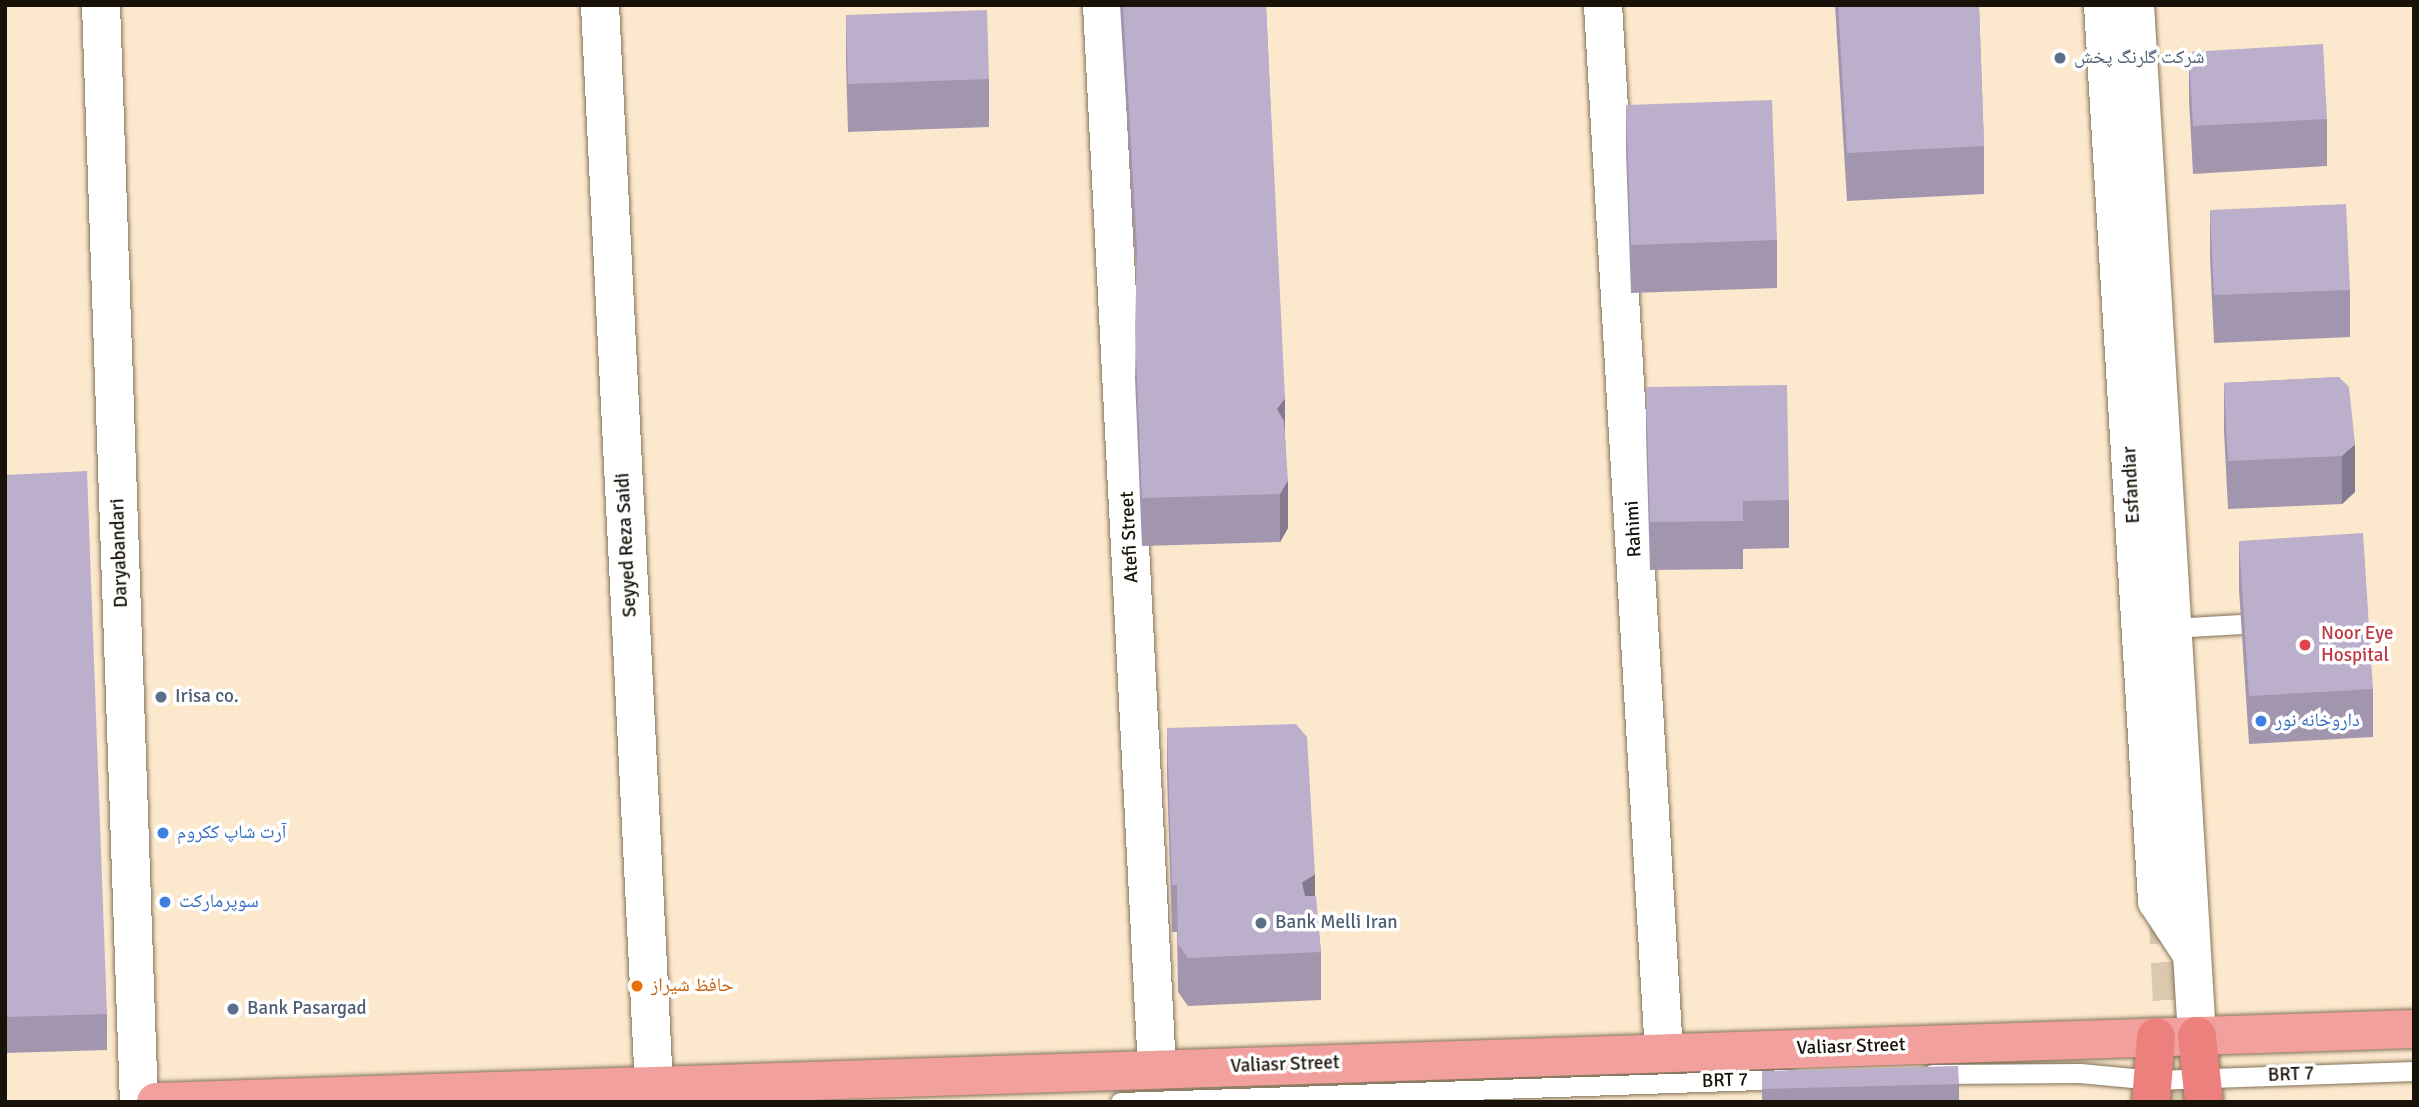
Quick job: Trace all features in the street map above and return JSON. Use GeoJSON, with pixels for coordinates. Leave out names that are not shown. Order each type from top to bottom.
{"type":"FeatureCollection","features":[{"type":"Feature","properties":{"kind":"highway"},"geometry":{"type":"LineString","coordinates":[[2197,1036],[2203,1090]]}},
{"type":"Feature","properties":{"kind":"highway"},"geometry":{"type":"LineString","coordinates":[[2152,1091],[2157,1037]]}},
{"type":"Feature","properties":{"kind":"main road","name":"Valiasr Street"},"geometry":{"type":"LineString","coordinates":[[156,1102],[2414,1029]]}},
{"type":"Feature","properties":{"kind":"street","name":"Daryabandari"},"geometry":{"type":"LineString","coordinates":[[101,5],[139,1102]]}},
{"type":"Feature","properties":{"kind":"street","name":"Seyyed Reza Saidi"},"geometry":{"type":"LineString","coordinates":[[600,5],[654,1085]]}},
{"type":"Feature","properties":{"kind":"street","name":"Atefi Street"},"geometry":{"type":"LineString","coordinates":[[1102,5],[1157,1069]]}},
{"type":"Feature","properties":{"kind":"street","name":"Rahimi"},"geometry":{"type":"LineString","coordinates":[[1603,5],[1664,1053]]}},
{"type":"Feature","properties":{"kind":"street","name":"Esfandiar"},"geometry":{"type":"LineString","coordinates":[[2103,5],[2157,901],[2193,954]]}},
{"type":"Feature","properties":{"kind":"street","name":"Esfandiar"},"geometry":{"type":"LineString","coordinates":[[2135,5],[2197,1036]]}},
{"type":"Feature","properties":{"kind":"lane"},"geometry":{"type":"LineString","coordinates":[[2172,628],[2241,624]]}},
{"type":"Feature","properties":{"kind":"lane","name":"BRT 7"},"geometry":{"type":"LineString","coordinates":[[1916,1074],[2080,1073],[2152,1091],[2203,1090],[2414,1071]]}},
{"type":"Feature","properties":{"kind":"lane","name":"BRT 7"},"geometry":{"type":"LineString","coordinates":[[1120,1102],[1804,1078]]}},
{"type":"Feature","properties":{"kind":"building"},"geometry":{"type":"Polygon","coordinates":[[[1123,5],[1266,5],[1285,398],[1277,409],[1284,421],[1288,480],[1280,494],[1142,498],[1135,330],[1137,249],[1123,5]]]}},
{"type":"Feature","properties":{"kind":"building"},"geometry":{"type":"Polygon","coordinates":[[[1838,5],[1979,5],[1984,146],[1847,153],[1838,5]]]}},
{"type":"Feature","properties":{"kind":"building"},"geometry":{"type":"Polygon","coordinates":[[[987,10],[989,79],[848,84],[846,15],[987,10]]]}},
{"type":"Feature","properties":{"kind":"building"},"geometry":{"type":"Polygon","coordinates":[[[2323,44],[2327,119],[2193,126],[2189,52],[2323,44]]]}},
{"type":"Feature","properties":{"kind":"building"},"geometry":{"type":"Polygon","coordinates":[[[1772,100],[1777,240],[1631,245],[1626,105],[1772,100]]]}},
{"type":"Feature","properties":{"kind":"building"},"geometry":{"type":"Polygon","coordinates":[[[2346,204],[2350,290],[2214,295],[2210,210],[2346,204]]]}},
{"type":"Feature","properties":{"kind":"building"},"geometry":{"type":"Polygon","coordinates":[[[2339,377],[2349,387],[2355,444],[2342,456],[2228,461],[2224,383],[2339,377]]]}},
{"type":"Feature","properties":{"kind":"building"},"geometry":{"type":"Polygon","coordinates":[[[1787,385],[1789,500],[1743,501],[1743,521],[1650,522],[1646,387],[1787,385]]]}},
{"type":"Feature","properties":{"kind":"building"},"geometry":{"type":"Polygon","coordinates":[[[87,471],[107,1014],[5,1017],[5,475],[87,471]]]}},
{"type":"Feature","properties":{"kind":"building","name":"Noor Eye Hospital"},"geometry":{"type":"Polygon","coordinates":[[[2363,533],[2373,689],[2249,696],[2239,541],[2363,533]]]}},
{"type":"Feature","properties":{"kind":"building"},"geometry":{"type":"Polygon","coordinates":[[[1296,724],[1307,737],[1315,874],[1302,882],[1305,896],[1316,896],[1321,952],[1188,958],[1178,944],[1177,885],[1172,885],[1167,728],[1296,724]]]}},
{"type":"Feature","properties":{"kind":"building"},"geometry":{"type":"Polygon","coordinates":[[[1958,1066],[1959,1084],[1762,1089],[1762,1071],[1958,1066]]]}},
{"type":"Feature","properties":{"kind":"tunnel"},"geometry":{"type":"LineString","coordinates":[[2167,905],[2177,1102]]}},
{"type":"Feature","properties":{"kind":"place","name":"شرکت گلرنگ پخش"},"geometry":{"type":"Point","coordinates":[2060,58]}},
{"type":"Feature","properties":{"kind":"place","name":"Noor Eye Hospital"},"geometry":{"type":"Point","coordinates":[2305,645]}},
{"type":"Feature","properties":{"kind":"place","name":"Irisa co."},"geometry":{"type":"Point","coordinates":[161,697]}},
{"type":"Feature","properties":{"kind":"place","name":"داروخانه نور"},"geometry":{"type":"Point","coordinates":[2261,721]}},
{"type":"Feature","properties":{"kind":"place","name":"آرت شاپ ککروم"},"geometry":{"type":"Point","coordinates":[163,833]}},
{"type":"Feature","properties":{"kind":"place","name":"سوپرمارکت"},"geometry":{"type":"Point","coordinates":[165,902]}},
{"type":"Feature","properties":{"kind":"place","name":"Bank Melli Iran"},"geometry":{"type":"Point","coordinates":[1261,923]}},
{"type":"Feature","properties":{"kind":"place","name":"حافظ شیراز"},"geometry":{"type":"Point","coordinates":[637,986]}},
{"type":"Feature","properties":{"kind":"place","name":"Bank Pasargad"},"geometry":{"type":"Point","coordinates":[233,1009]}}]}
